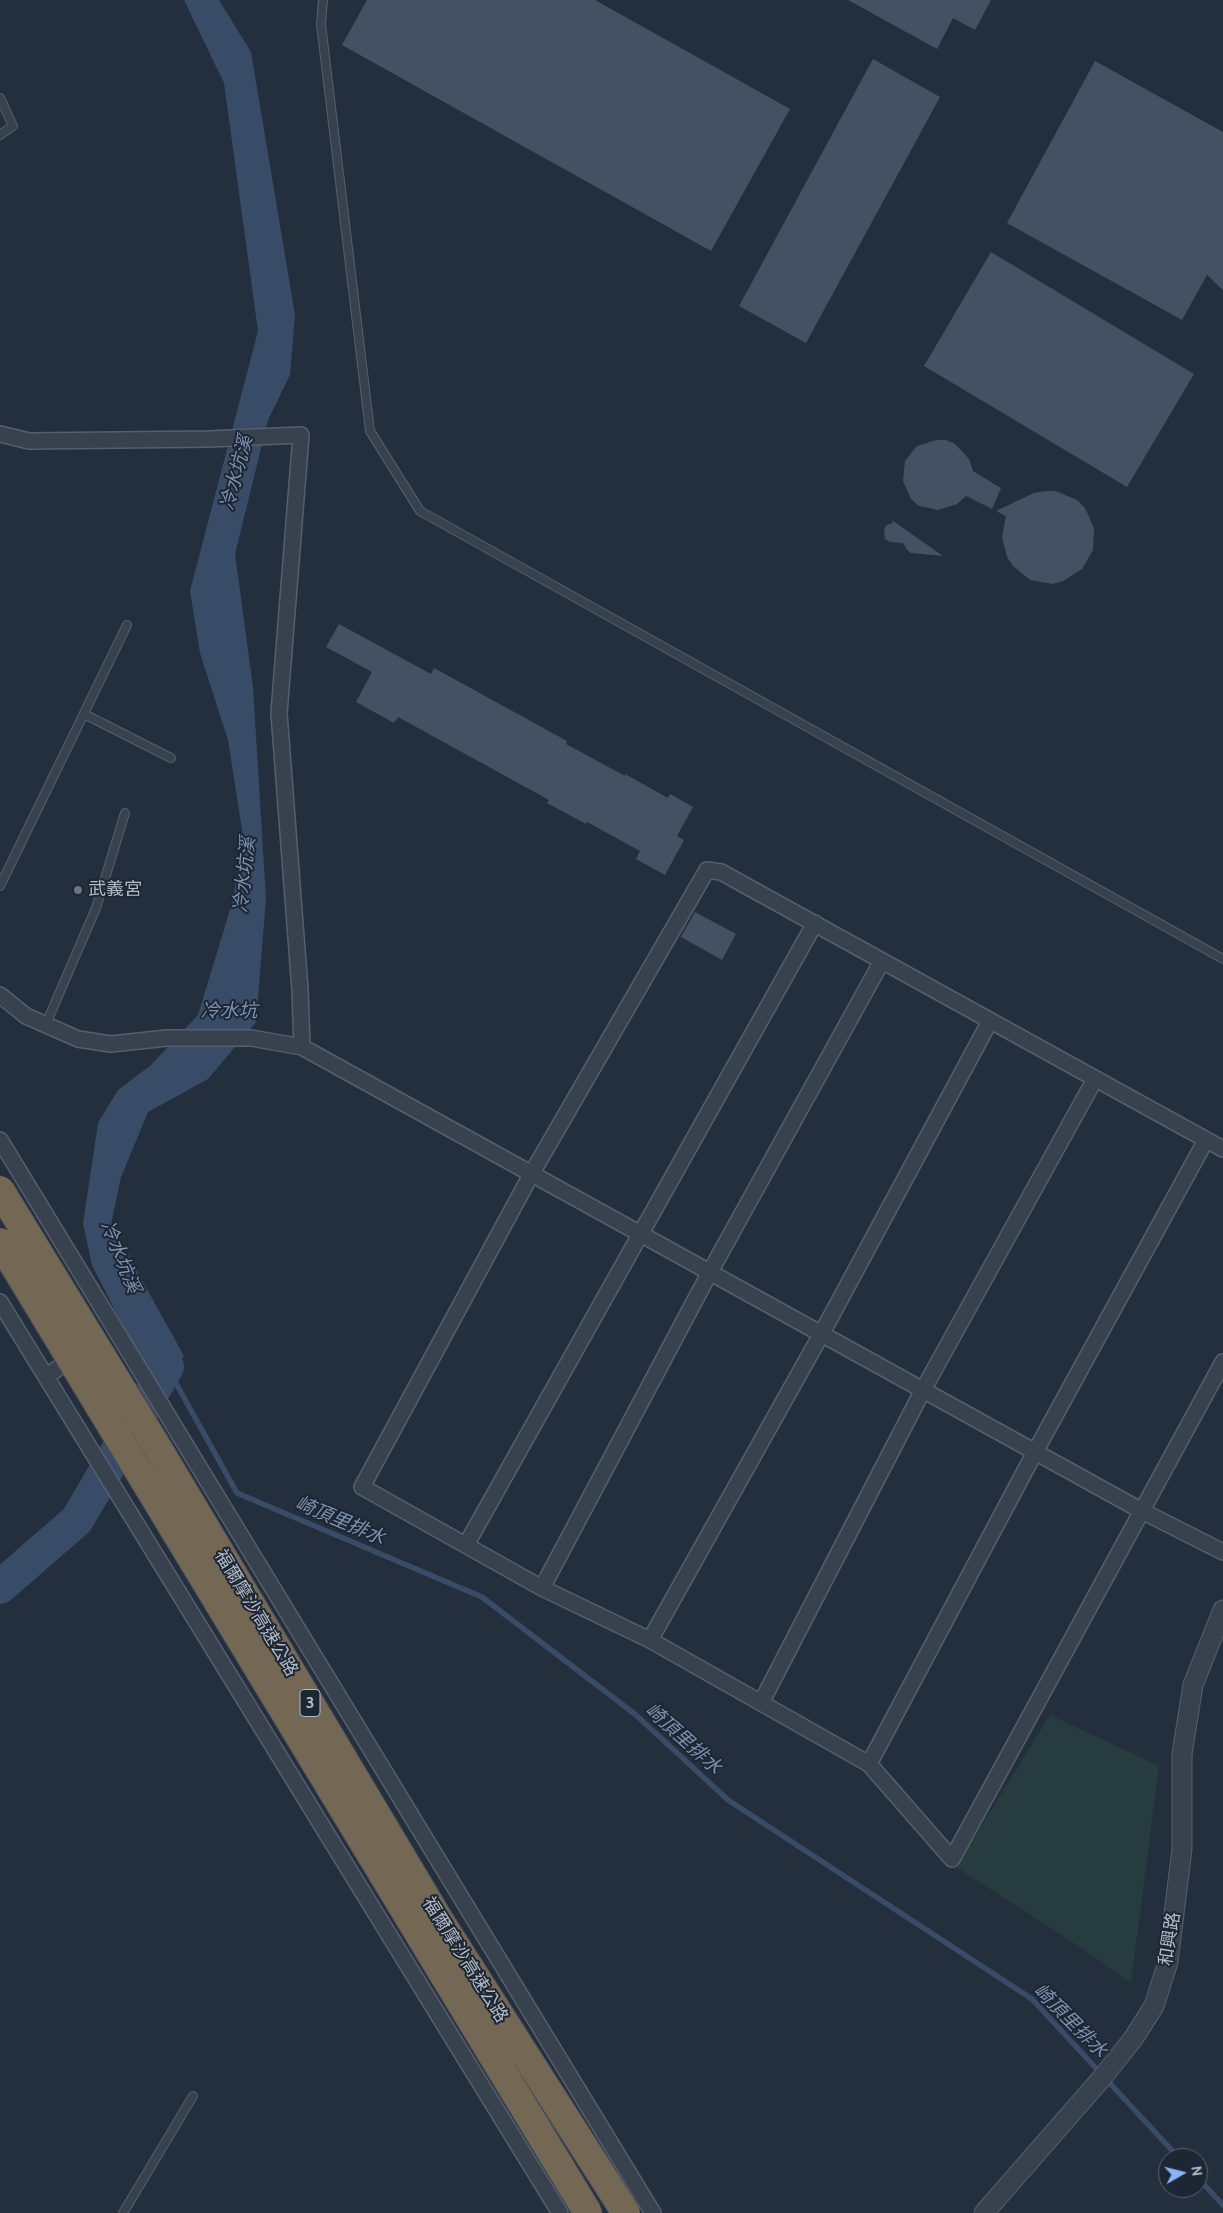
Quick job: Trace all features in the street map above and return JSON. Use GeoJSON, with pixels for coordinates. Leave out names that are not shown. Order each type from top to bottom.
{"type":"FeatureCollection","features":[{"type":"Feature","properties":{"kind":"highway","name":"福爾摩沙高速公路"},"geometry":{"type":"LineString","coordinates":[[0,1190],[156,1445],[438,1918],[626,2213]]}},
{"type":"Feature","properties":{"kind":"highway","name":"福爾摩沙高速公路"},"geometry":{"type":"LineString","coordinates":[[0,1242],[588,2213]]}},
{"type":"Feature","properties":{"kind":"street"},"geometry":{"type":"LineString","coordinates":[[0,434],[29,441],[208,439],[301,435],[279,713],[302,1046]]}},
{"type":"Feature","properties":{"kind":"street"},"geometry":{"type":"LineString","coordinates":[[1223,1149],[721,872],[707,870],[532,1173],[362,1487],[542,1588],[650,1640],[869,1764],[952,1859],[1223,1362]]}},
{"type":"Feature","properties":{"kind":"street"},"geometry":{"type":"LineString","coordinates":[[466,1546],[640,1232],[815,923]]}},
{"type":"Feature","properties":{"kind":"street"},"geometry":{"type":"LineString","coordinates":[[542,1588],[710,1272],[882,961]]}},
{"type":"Feature","properties":{"kind":"street"},"geometry":{"type":"LineString","coordinates":[[0,995],[26,1016],[78,1039],[111,1044],[167,1038],[251,1038],[302,1046],[1142,1511],[1223,1552]]}},
{"type":"Feature","properties":{"kind":"street"},"geometry":{"type":"LineString","coordinates":[[650,1640],[822,1333],[990,1020]]}},
{"type":"Feature","properties":{"kind":"street"},"geometry":{"type":"LineString","coordinates":[[761,1703],[923,1390],[1095,1079]]}},
{"type":"Feature","properties":{"kind":"street"},"geometry":{"type":"LineString","coordinates":[[0,1140],[653,2213]]}},
{"type":"Feature","properties":{"kind":"street"},"geometry":{"type":"LineString","coordinates":[[869,1764],[1206,1140]]}},
{"type":"Feature","properties":{"kind":"street"},"geometry":{"type":"LineString","coordinates":[[0,1302],[560,2213]]}},
{"type":"Feature","properties":{"kind":"street"},"geometry":{"type":"LineString","coordinates":[[46,1377],[115,1329]]}},
{"type":"Feature","properties":{"kind":"street","name":"和興路"},"geometry":{"type":"LineString","coordinates":[[984,2213],[1101,2079],[1133,2040],[1154,2006],[1168,1962],[1182,1849],[1182,1754],[1193,1685],[1223,1610]]}},
{"type":"Feature","properties":{"kind":"street"},"geometry":{"type":"LineString","coordinates":[[259,1724],[326,1676]]}},
{"type":"Feature","properties":{"kind":"lane"},"geometry":{"type":"LineString","coordinates":[[323,0],[321,24],[370,431],[420,511],[1223,959]]}},
{"type":"Feature","properties":{"kind":"lane"},"geometry":{"type":"LineString","coordinates":[[0,98],[13,126],[0,135]]}},
{"type":"Feature","properties":{"kind":"lane"},"geometry":{"type":"LineString","coordinates":[[0,886],[127,625]]}},
{"type":"Feature","properties":{"kind":"lane"},"geometry":{"type":"LineString","coordinates":[[84,714],[171,758]]}},
{"type":"Feature","properties":{"kind":"lane"},"geometry":{"type":"LineString","coordinates":[[46,1024],[96,908],[125,814]]}},
{"type":"Feature","properties":{"kind":"lane"},"geometry":{"type":"LineString","coordinates":[[123,2213],[193,2096]]}},
{"type":"Feature","properties":{"kind":"green space"},"geometry":{"type":"Polygon","coordinates":[[[1050,1715],[1159,1766],[1131,1983],[1083,1949],[956,1867],[1050,1715]]]}},
{"type":"Feature","properties":{"kind":"water","name":"冷水坑"},"geometry":{"type":"Polygon","coordinates":[[[184,0],[219,0],[251,52],[295,315],[290,375],[268,420],[235,554],[253,687],[266,899],[256,1022],[208,1079],[148,1112],[121,1177],[111,1224],[184,1356],[161,1391],[145,1370],[92,1265],[83,1224],[98,1123],[118,1090],[151,1065],[198,1015],[233,900],[243,836],[228,740],[200,653],[190,591],[258,331],[224,83],[184,0]]]}},
{"type":"Feature","properties":{"kind":"building"},"geometry":{"type":"Polygon","coordinates":[[[367,0],[595,0],[790,109],[711,251],[342,45],[367,0]]]}},
{"type":"Feature","properties":{"kind":"building"},"geometry":{"type":"Polygon","coordinates":[[[848,0],[991,0],[975,30],[953,18],[937,49],[848,0]]]}},
{"type":"Feature","properties":{"kind":"building"},"geometry":{"type":"Polygon","coordinates":[[[873,59],[940,97],[806,343],[739,306],[873,59]]]}},
{"type":"Feature","properties":{"kind":"building"},"geometry":{"type":"Polygon","coordinates":[[[1095,61],[1223,132],[1223,290],[1207,275],[1182,320],[1007,223],[1095,61]]]}},
{"type":"Feature","properties":{"kind":"building"},"geometry":{"type":"Polygon","coordinates":[[[991,252],[1194,374],[1127,487],[924,366],[991,252]]]}},
{"type":"Feature","properties":{"kind":"building"},"geometry":{"type":"Polygon","coordinates":[[[936,440],[946,440],[955,444],[969,459],[973,471],[1001,488],[992,509],[966,496],[957,504],[938,510],[919,506],[911,499],[903,481],[905,461],[917,446],[936,440]]]}},
{"type":"Feature","properties":{"kind":"building"},"geometry":{"type":"Polygon","coordinates":[[[1056,491],[1077,500],[1085,508],[1094,528],[1093,550],[1082,569],[1063,581],[1052,584],[1030,580],[1013,566],[1007,557],[1002,537],[1006,516],[996,511],[1034,493],[1056,491]]]}},
{"type":"Feature","properties":{"kind":"building"},"geometry":{"type":"Polygon","coordinates":[[[892,520],[943,556],[911,553],[903,543],[890,542],[885,539],[884,529],[887,525],[893,523],[892,520]]]}},
{"type":"Feature","properties":{"kind":"building"},"geometry":{"type":"Polygon","coordinates":[[[339,624],[431,674],[434,668],[567,741],[566,744],[625,776],[625,774],[668,798],[670,794],[693,807],[677,836],[684,840],[665,875],[636,859],[640,851],[547,803],[549,800],[398,717],[394,723],[356,702],[372,672],[326,647],[339,624]]]}},
{"type":"Feature","properties":{"kind":"building"},"geometry":{"type":"Polygon","coordinates":[[[695,912],[736,934],[722,960],[681,937],[695,912]]]}},
{"type":"Feature","properties":{"kind":"waterway","name":"冷水坑溪"},"geometry":{"type":"LineString","coordinates":[[0,1587],[77,1520],[167,1367],[163,1358]]}},
{"type":"Feature","properties":{"kind":"waterway","name":"崎頂里排水"},"geometry":{"type":"LineString","coordinates":[[168,1369],[237,1493],[482,1597],[636,1715],[728,1800],[1032,1999],[1170,2148]]}},
{"type":"Feature","properties":{"kind":"waterway","name":"崎頂里排水"},"geometry":{"type":"LineString","coordinates":[[1208,2189],[1223,2205]]}},
{"type":"Feature","properties":{"kind":"place","name":"武義宮"},"geometry":{"type":"Point","coordinates":[78,890]}}]}
